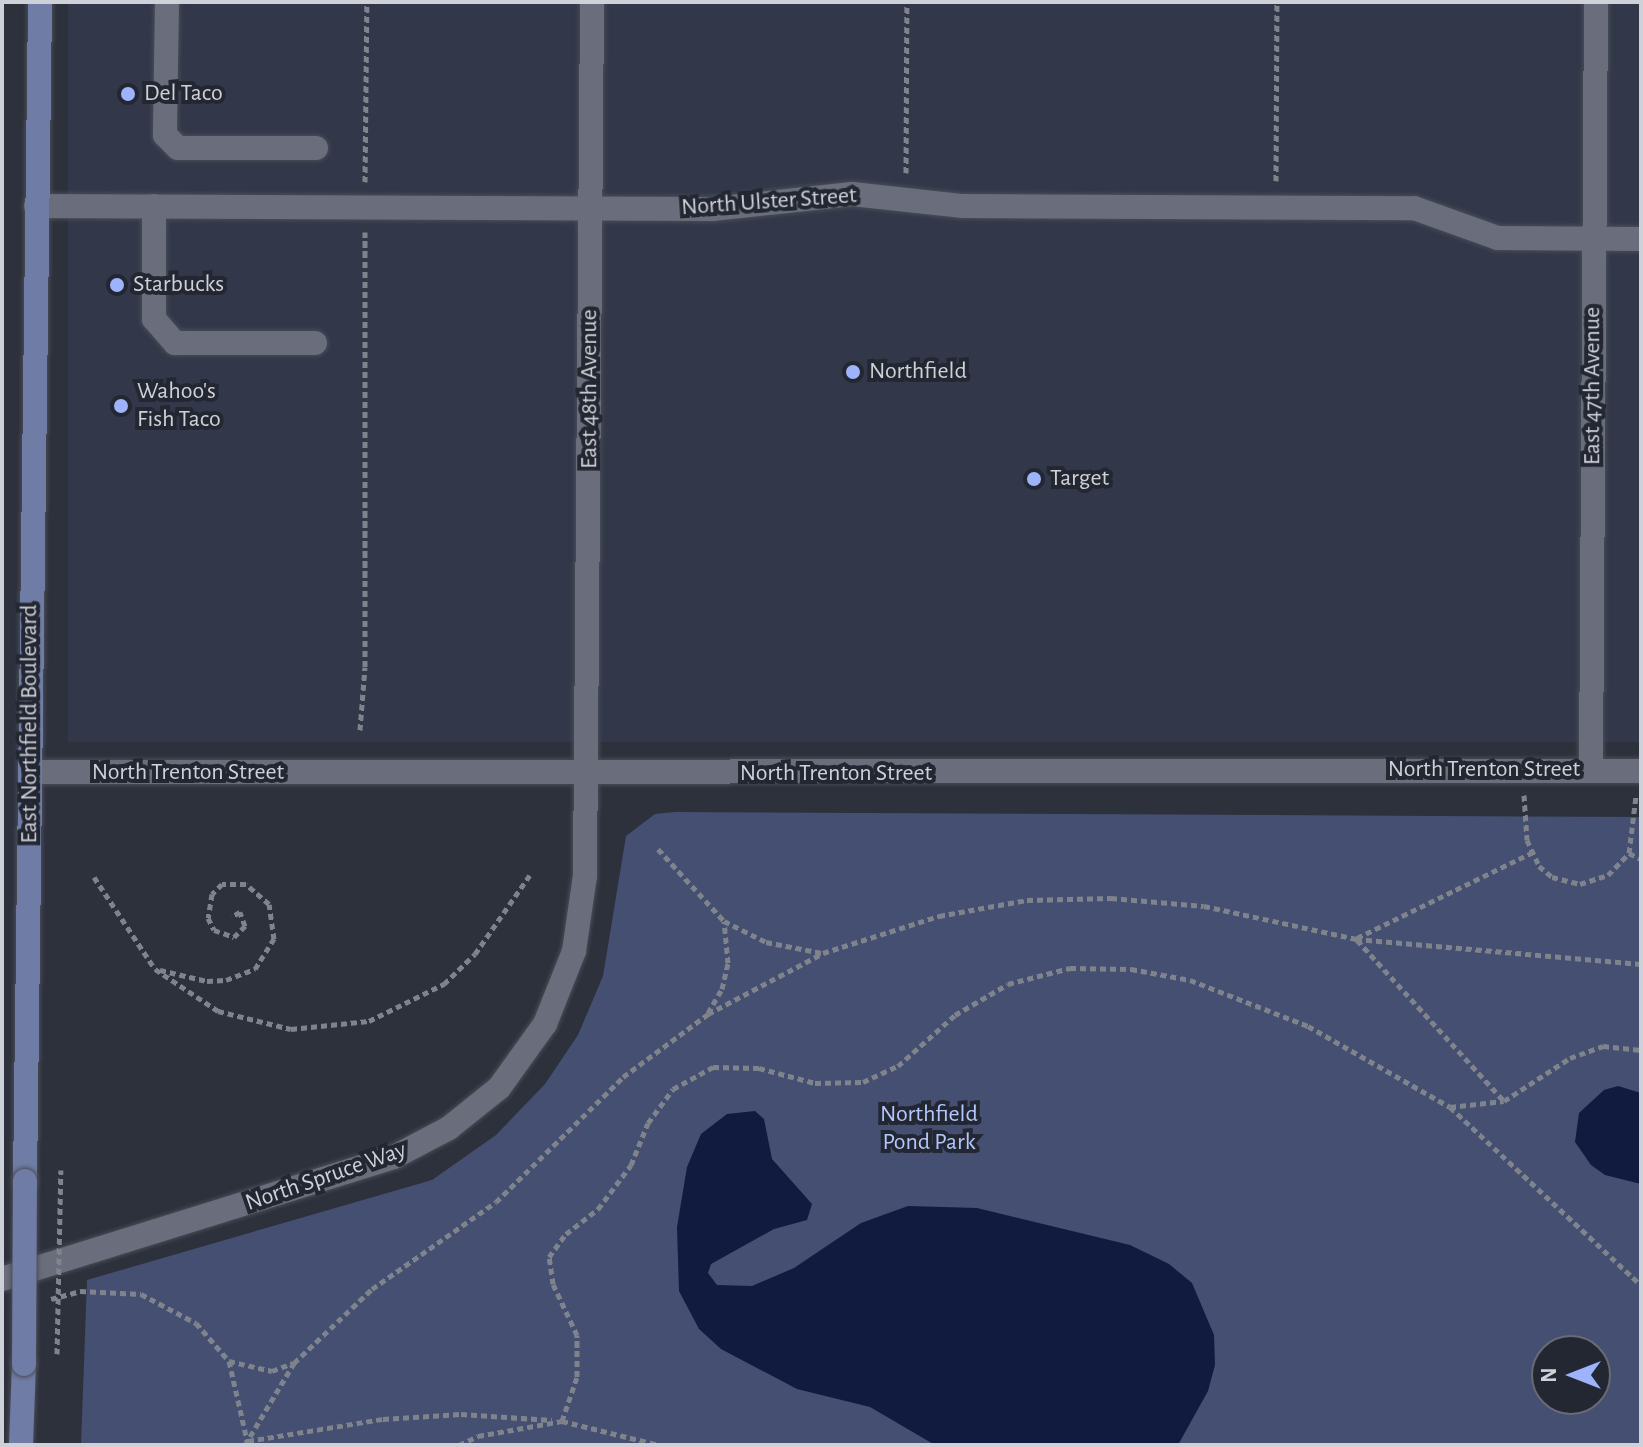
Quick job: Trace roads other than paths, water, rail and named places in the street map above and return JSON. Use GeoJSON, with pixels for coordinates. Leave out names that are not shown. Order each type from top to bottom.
{"type":"FeatureCollection","features":[{"type":"Feature","properties":{"kind":"main road","name":"East Northfield Boulevard"},"geometry":{"type":"LineString","coordinates":[[23,1441],[40,2]]}},
{"type":"Feature","properties":{"kind":"street"},"geometry":{"type":"LineString","coordinates":[[167,2],[165,135],[178,148],[316,148]]}},
{"type":"Feature","properties":{"kind":"street","name":"East 48th Avenue"},"geometry":{"type":"LineString","coordinates":[[586,775],[592,2]]}},
{"type":"Feature","properties":{"kind":"street","name":"East 47th Avenue"},"geometry":{"type":"LineString","coordinates":[[1591,771],[1596,2]]}},
{"type":"Feature","properties":{"kind":"street","name":"North Ulster Street"},"geometry":{"type":"LineString","coordinates":[[36,206],[712,209],[852,194],[963,206],[1414,208],[1498,238],[1641,239]]}},
{"type":"Feature","properties":{"kind":"street"},"geometry":{"type":"LineString","coordinates":[[154,206],[154,319],[175,343],[315,343]]}},
{"type":"Feature","properties":{"kind":"street","name":"North Trenton Street"},"geometry":{"type":"LineString","coordinates":[[31,772],[586,775],[1639,771]]}},
{"type":"Feature","properties":{"kind":"street","name":"North Spruce Way"},"geometry":{"type":"LineString","coordinates":[[2,1279],[394,1157],[449,1128],[499,1088],[545,1024],[574,951],[585,876],[586,775]]}},
{"type":"Feature","properties":{"kind":"place","name":"Del Taco"},"geometry":{"type":"Point","coordinates":[128,94]}},
{"type":"Feature","properties":{"kind":"place","name":"Starbucks"},"geometry":{"type":"Point","coordinates":[117,285]}},
{"type":"Feature","properties":{"kind":"place","name":"Northfield"},"geometry":{"type":"Point","coordinates":[853,372]}},
{"type":"Feature","properties":{"kind":"place","name":"Wahoo's Fish Taco"},"geometry":{"type":"Point","coordinates":[121,406]}},
{"type":"Feature","properties":{"kind":"place","name":"Target"},"geometry":{"type":"Point","coordinates":[1034,479]}},
{"type":"Feature","properties":{"kind":"park label","name":"Northfield Pond Park"},"geometry":{"type":"Point","coordinates":[929,1129]}}]}
